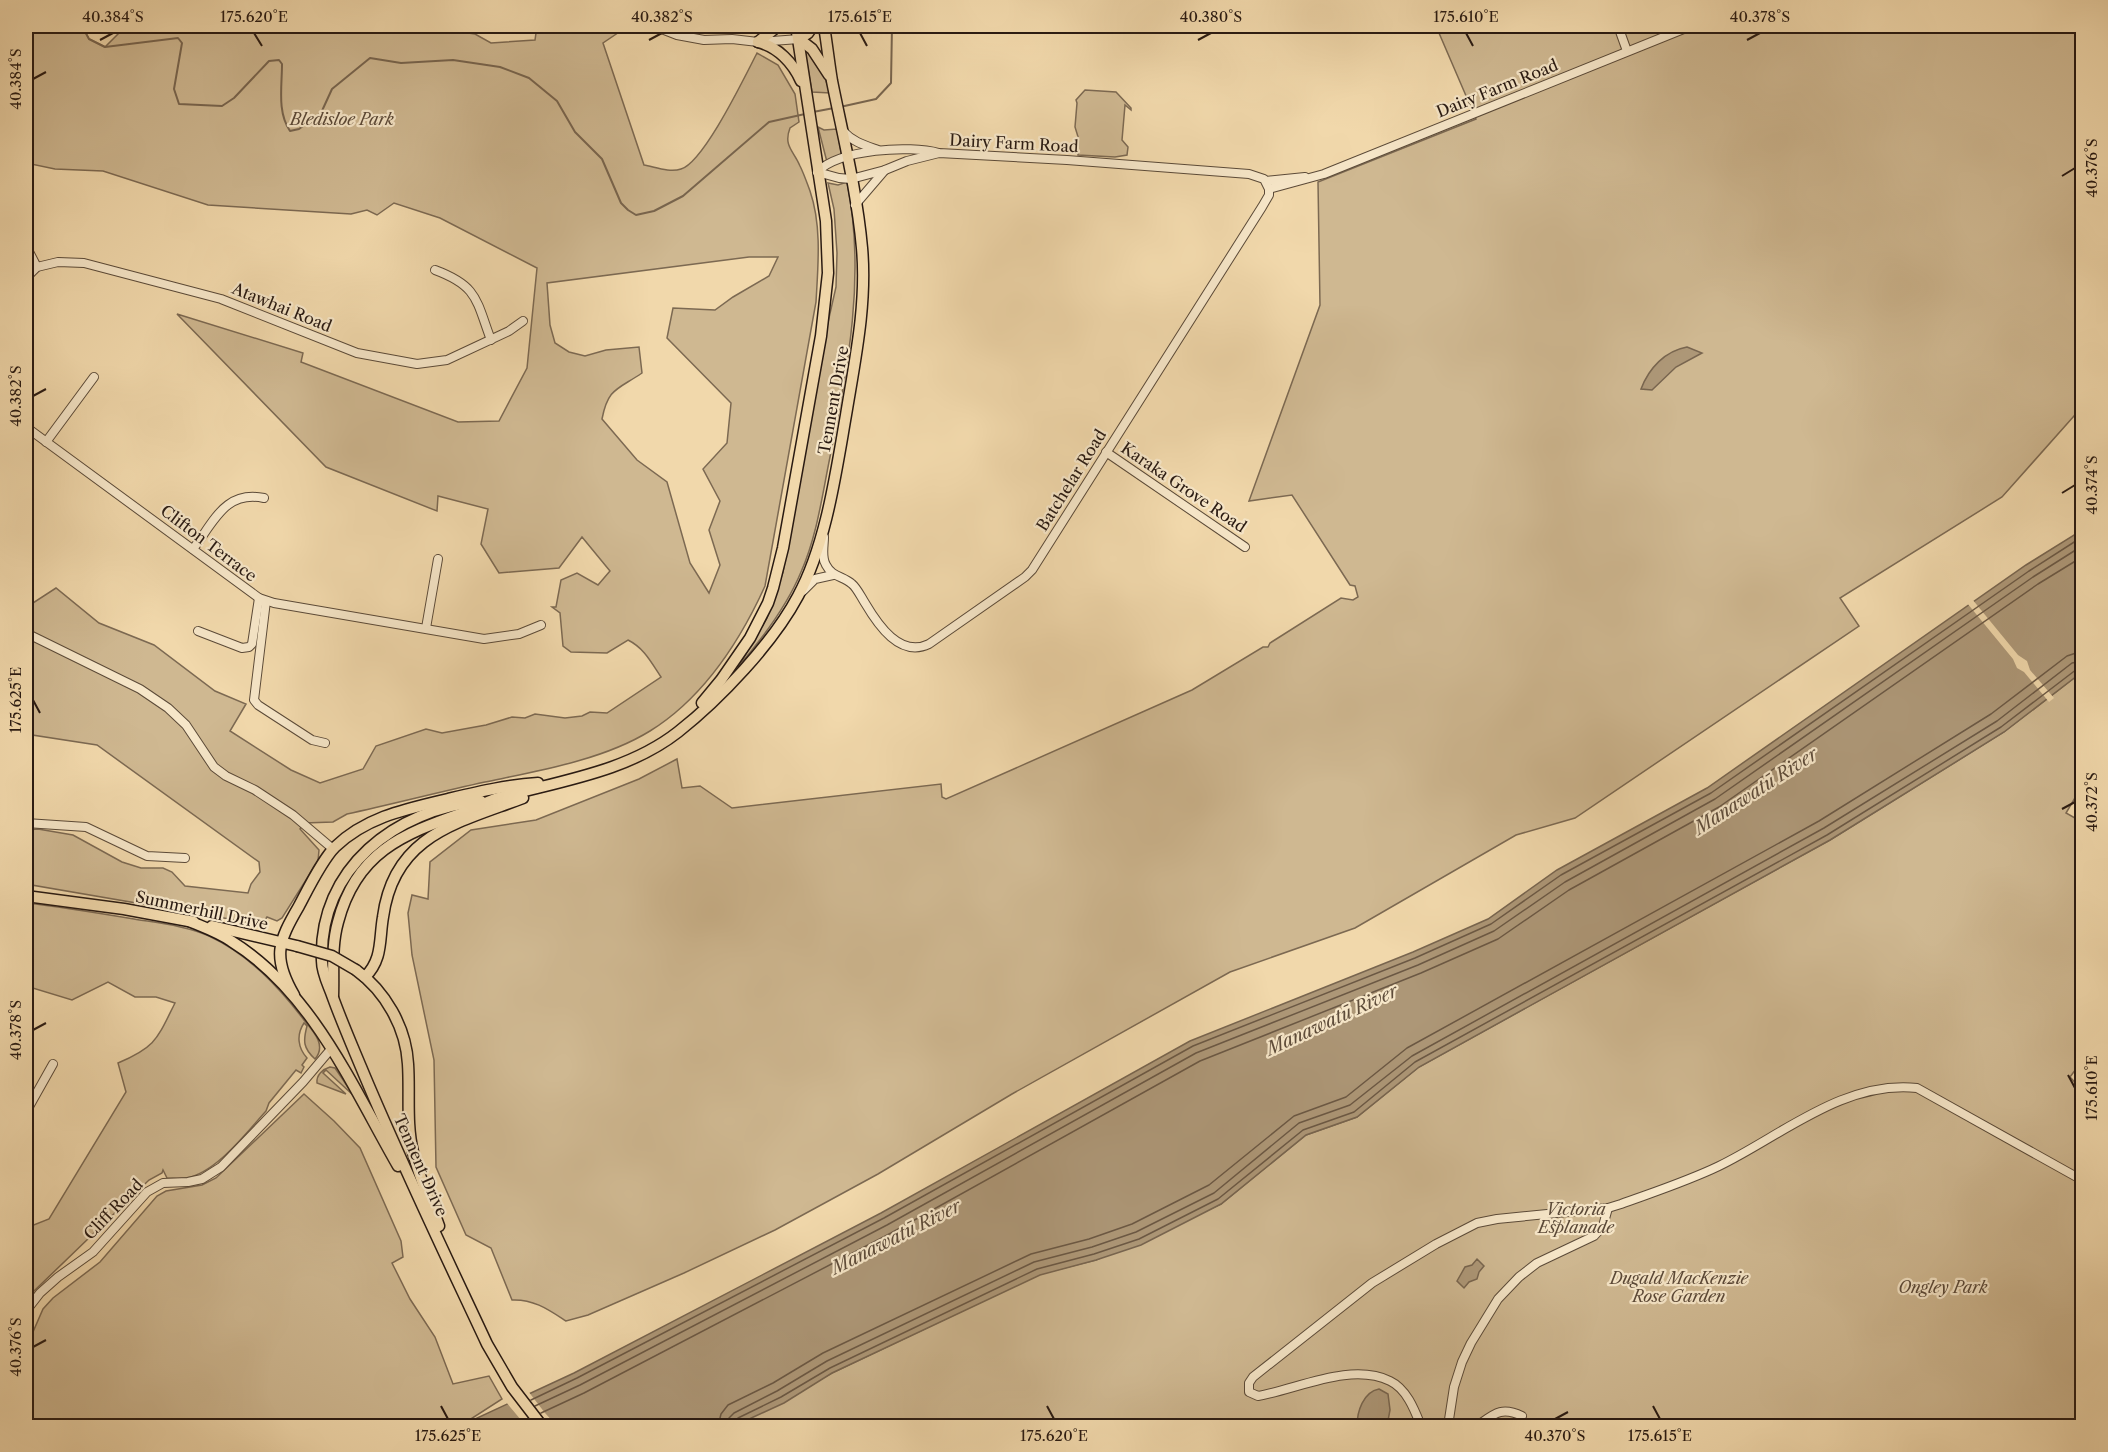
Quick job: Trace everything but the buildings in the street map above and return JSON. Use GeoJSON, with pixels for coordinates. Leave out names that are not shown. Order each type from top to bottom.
{"type":"FeatureCollection","features":[{"type":"Feature","properties":{"kind":"main road"},"geometry":{"type":"LineString","coordinates":[[758,42],[778,26]]}},
{"type":"Feature","properties":{"kind":"main road","name":"Tennent Drive"},"geometry":{"type":"LineString","coordinates":[[679,731],[721,680],[750,638],[768,603],[778,568],[821,336],[827,295],[826,220],[796,26]]}},
{"type":"Feature","properties":{"kind":"main road"},"geometry":{"type":"LineString","coordinates":[[813,26],[799,39],[812,49],[834,86]]}},
{"type":"Feature","properties":{"kind":"main road","name":"Tennent Drive"},"geometry":{"type":"LineString","coordinates":[[542,1426],[512,1387],[487,1344],[368,1086],[323,973],[323,940],[335,895],[352,866],[381,837],[419,816],[458,803],[493,800],[568,780],[634,758],[679,731],[711,702],[770,638],[799,595],[824,525],[833,486],[860,334],[862,299],[862,248],[824,26]]}},
{"type":"Feature","properties":{"kind":"main road"},"geometry":{"type":"LineString","coordinates":[[758,42],[767,44],[787,59],[796,70],[806,93]]}},
{"type":"Feature","properties":{"kind":"main road"},"geometry":{"type":"LineString","coordinates":[[433,1227],[332,1049],[294,995],[280,962],[281,942],[289,922],[333,849],[362,826],[395,812],[506,785],[568,780]]}},
{"type":"Feature","properties":{"kind":"main road"},"geometry":{"type":"LineString","coordinates":[[360,973],[374,967],[379,957],[387,897],[398,871],[413,851],[429,837],[448,826],[568,780]]}},
{"type":"Feature","properties":{"kind":"main road","name":"Summerhill Drive"},"geometry":{"type":"LineString","coordinates":[[26,896],[124,909],[281,942],[332,956],[360,973],[382,994],[395,1014],[402,1035],[408,1061],[408,1121],[413,1152],[460,1286]]}},
{"type":"Feature","properties":{"kind":"main road"},"geometry":{"type":"LineString","coordinates":[[189,921],[218,933],[243,949],[294,995]]}},
{"type":"Feature","properties":{"kind":"street"},"geometry":{"type":"LineString","coordinates":[[654,26],[677,35],[704,40],[732,39],[758,42],[799,39]]}},
{"type":"Feature","properties":{"kind":"street"},"geometry":{"type":"LineString","coordinates":[[1618,26],[1627,51]]}},
{"type":"Feature","properties":{"kind":"street","name":"Dairy Farm Road"},"geometry":{"type":"LineString","coordinates":[[939,153],[907,160],[885,170],[851,179],[817,172],[824,165],[878,150],[922,149],[939,153],[1249,174],[1260,177],[1267,185],[1314,177],[1691,26]]}},
{"type":"Feature","properties":{"kind":"street","name":"Dairy Farm Road"},"geometry":{"type":"LineString","coordinates":[[843,129],[851,139],[878,150]]}},
{"type":"Feature","properties":{"kind":"street","name":"Dairy Farm Road"},"geometry":{"type":"LineString","coordinates":[[855,205],[885,170]]}},
{"type":"Feature","properties":{"kind":"street","name":"Batchelar Road"},"geometry":{"type":"LineString","coordinates":[[832,574],[852,584],[874,618],[894,639],[912,648],[922,647],[1025,577],[1032,570],[1262,207],[1269,195],[1267,185]]}},
{"type":"Feature","properties":{"kind":"street"},"geometry":{"type":"LineString","coordinates":[[26,246],[37,267],[26,278]]}},
{"type":"Feature","properties":{"kind":"street","name":"Atawhai Road"},"geometry":{"type":"LineString","coordinates":[[37,267],[58,262],[93,265],[221,299],[357,352],[402,363],[417,364],[447,360],[491,340],[523,321]]}},
{"type":"Feature","properties":{"kind":"street"},"geometry":{"type":"LineString","coordinates":[[435,270],[455,277],[471,290],[491,340]]}},
{"type":"Feature","properties":{"kind":"street"},"geometry":{"type":"LineString","coordinates":[[46,442],[94,377]]}},
{"type":"Feature","properties":{"kind":"street","name":"Clifton Terrace"},"geometry":{"type":"LineString","coordinates":[[26,427],[262,599],[484,639],[519,634],[541,626]]}},
{"type":"Feature","properties":{"kind":"street","name":"Karaka Grove Road"},"geometry":{"type":"LineString","coordinates":[[1106,452],[1245,547]]}},
{"type":"Feature","properties":{"kind":"street"},"geometry":{"type":"LineString","coordinates":[[193,549],[233,500],[247,495],[264,498]]}},
{"type":"Feature","properties":{"kind":"street"},"geometry":{"type":"LineString","coordinates":[[799,595],[815,579],[832,574],[823,558],[824,525]]}},
{"type":"Feature","properties":{"kind":"street"},"geometry":{"type":"LineString","coordinates":[[426,628],[438,559]]}},
{"type":"Feature","properties":{"kind":"street"},"geometry":{"type":"LineString","coordinates":[[198,631],[242,648],[249,647],[252,644],[262,599]]}},
{"type":"Feature","properties":{"kind":"street"},"geometry":{"type":"LineString","coordinates":[[262,599],[254,700],[258,705],[312,740],[325,743]]}},
{"type":"Feature","properties":{"kind":"street"},"geometry":{"type":"LineString","coordinates":[[26,633],[140,689],[168,708],[186,725],[213,767],[255,790],[293,815],[333,849]]}},
{"type":"Feature","properties":{"kind":"street"},"geometry":{"type":"LineString","coordinates":[[26,823],[86,827],[147,856],[185,858]]}},
{"type":"Feature","properties":{"kind":"street","name":"Cliff Road"},"geometry":{"type":"LineString","coordinates":[[26,1311],[52,1282],[93,1252],[147,1192],[163,1183],[202,1179],[221,1167],[332,1049]]}},
{"type":"Feature","properties":{"kind":"street"},"geometry":{"type":"LineString","coordinates":[[26,1112],[53,1064]]}},
{"type":"Feature","properties":{"kind":"street"},"geometry":{"type":"LineString","coordinates":[[1421,1426],[1402,1391],[1391,1382],[1376,1376],[1327,1378],[1258,1396],[1249,1392],[1248,1388],[1253,1377],[1372,1283],[1460,1230],[1477,1223],[1497,1219],[1608,1208],[1713,1169],[1828,1106],[1866,1092],[1906,1086],[1924,1091],[2082,1180]]}},
{"type":"Feature","properties":{"kind":"street"},"geometry":{"type":"LineString","coordinates":[[1448,1426],[1454,1387],[1462,1362],[1498,1299],[1518,1277],[1537,1263],[1594,1236],[1603,1226],[1608,1208]]}},
{"type":"Feature","properties":{"kind":"street"},"geometry":{"type":"LineString","coordinates":[[1477,1426],[1496,1413],[1510,1411],[1522,1416]]}},
{"type":"Feature","properties":{"kind":"green space","name":"Bledisloe Park"},"geometry":{"type":"Polygon","coordinates":[[[26,26],[82,26],[89,39],[105,47],[126,26],[421,26],[475,34],[491,43],[535,40],[537,26],[628,26],[603,43],[644,165],[672,170],[681,169],[701,151],[734,98],[757,53],[778,65],[795,94],[799,122],[790,128],[788,139],[790,148],[807,182],[814,204],[818,246],[816,302],[765,586],[744,627],[718,667],[687,702],[669,718],[650,731],[612,750],[548,769],[347,814],[333,822],[304,823],[300,829],[319,850],[318,861],[282,918],[277,921],[267,917],[260,927],[241,921],[26,884],[26,830],[38,829],[73,835],[122,862],[141,868],[163,868],[172,872],[185,886],[248,893],[251,884],[260,872],[259,862],[97,745],[26,734],[26,596],[33,603],[56,588],[99,623],[154,645],[215,691],[246,704],[230,731],[291,770],[320,783],[363,769],[376,746],[426,729],[442,733],[486,725],[512,717],[525,718],[535,714],[565,718],[582,716],[590,712],[607,713],[661,677],[643,651],[628,640],[607,653],[571,652],[563,646],[560,613],[552,607],[556,607],[561,580],[577,573],[598,585],[610,571],[582,537],[559,568],[499,573],[481,544],[488,509],[438,496],[437,511],[326,467],[177,314],[303,353],[301,362],[458,422],[499,421],[527,368],[537,268],[440,218],[394,203],[377,215],[367,210],[351,214],[208,205],[103,171],[55,169],[26,163],[26,26]],[[749,257],[547,283],[550,325],[555,343],[569,352],[585,356],[606,350],[639,347],[642,373],[611,395],[602,419],[637,460],[667,482],[690,563],[709,593],[720,565],[709,530],[720,501],[703,469],[727,443],[731,403],[667,338],[673,308],[715,310],[769,276],[778,257],[749,257]]]}},
{"type":"Feature","properties":{"kind":"green space"},"geometry":{"type":"Polygon","coordinates":[[[1436,26],[2082,26],[2082,407],[2002,497],[1840,598],[1859,626],[1575,818],[1516,835],[1355,928],[1230,972],[1012,1094],[878,1174],[775,1230],[684,1273],[588,1315],[566,1321],[534,1303],[512,1300],[491,1248],[466,1235],[436,1167],[434,1060],[412,955],[408,913],[412,895],[428,899],[430,862],[471,830],[536,820],[639,779],[677,759],[682,788],[700,786],[732,808],[941,784],[942,797],[946,799],[1192,690],[1263,647],[1268,647],[1270,643],[1341,598],[1353,600],[1358,597],[1355,586],[1350,585],[1292,495],[1249,501],[1320,305],[1318,182],[1476,119],[1436,26]]]}},
{"type":"Feature","properties":{"kind":"green space"},"geometry":{"type":"Polygon","coordinates":[[[804,46],[821,66],[830,93],[812,92],[804,46]]]}},
{"type":"Feature","properties":{"kind":"green space"},"geometry":{"type":"Polygon","coordinates":[[[1085,90],[1116,92],[1131,108],[1131,110],[1125,105],[1122,140],[1128,147],[1127,155],[1115,157],[1078,155],[1079,140],[1075,127],[1076,100],[1085,90]]]}},
{"type":"Feature","properties":{"kind":"green space"},"geometry":{"type":"Polygon","coordinates":[[[818,127],[824,130],[837,129],[842,157],[827,162],[818,127]]]}},
{"type":"Feature","properties":{"kind":"green space"},"geometry":{"type":"Polygon","coordinates":[[[847,182],[855,251],[855,286],[843,389],[819,516],[807,558],[789,597],[765,634],[738,667],[767,618],[783,572],[824,340],[836,287],[837,253],[834,209],[828,183],[838,185],[847,182]]]}},
{"type":"Feature","properties":{"kind":"green space","name":"Victoria Esplanade"},"geometry":{"type":"Polygon","coordinates":[[[2082,672],[2082,800],[2076,796],[2066,813],[2082,822],[2082,1061],[2070,1077],[2082,1090],[2082,1426],[734,1426],[832,1373],[1040,1274],[1096,1260],[1221,1204],[1306,1135],[1357,1117],[1419,1067],[1830,840],[2004,732],[2082,672]]]}},
{"type":"Feature","properties":{"kind":"green space"},"geometry":{"type":"Polygon","coordinates":[[[26,903],[172,925],[209,936],[237,952],[273,983],[315,1033],[320,1049],[315,1059],[308,1051],[305,1044],[307,1026],[304,1023],[299,1041],[307,1058],[302,1065],[304,1067],[301,1073],[296,1070],[269,1103],[266,1111],[240,1141],[208,1169],[197,1175],[167,1178],[163,1170],[162,1173],[149,1180],[33,1292],[26,1302],[26,1228],[49,1219],[126,1092],[118,1063],[140,1052],[154,1040],[175,1003],[156,997],[135,997],[108,982],[72,1000],[26,986],[26,903]]]}},
{"type":"Feature","properties":{"kind":"green space"},"geometry":{"type":"Polygon","coordinates":[[[330,1067],[335,1068],[354,1096],[326,1070],[323,1073],[346,1094],[317,1083],[320,1073],[330,1067]]]}},
{"type":"Feature","properties":{"kind":"green space"},"geometry":{"type":"Polygon","coordinates":[[[304,1094],[360,1148],[401,1241],[403,1257],[392,1263],[410,1299],[435,1337],[453,1384],[489,1376],[502,1399],[460,1426],[26,1426],[26,1348],[43,1309],[53,1298],[100,1262],[157,1196],[166,1191],[202,1185],[216,1178],[304,1094]]]}},
{"type":"Feature","properties":{"kind":"water"},"geometry":{"type":"Polygon","coordinates":[[[1687,347],[1702,353],[1676,367],[1652,390],[1641,389],[1648,374],[1659,362],[1672,352],[1687,347]]]}},
{"type":"Feature","properties":{"kind":"water","name":"Manawatū River"},"geometry":{"type":"Polygon","coordinates":[[[2082,530],[2082,672],[2004,732],[1830,840],[1419,1067],[1357,1117],[1306,1135],[1221,1204],[1141,1245],[1040,1275],[832,1373],[784,1403],[734,1426],[460,1426],[574,1373],[881,1213],[1190,1041],[1413,952],[1488,919],[1557,870],[1707,788],[2026,565],[2082,530]]]}},
{"type":"Feature","properties":{"kind":"water"},"geometry":{"type":"Polygon","coordinates":[[[1477,1259],[1484,1266],[1477,1279],[1469,1282],[1464,1288],[1457,1281],[1465,1267],[1472,1265],[1477,1259]]]}},
{"type":"Feature","properties":{"kind":"water"},"geometry":{"type":"Polygon","coordinates":[[[1379,1389],[1388,1394],[1390,1410],[1387,1426],[1357,1426],[1362,1403],[1369,1394],[1379,1389]]]}},
{"type":"Feature","properties":{"kind":"pier"},"geometry":{"type":"Polygon","coordinates":[[[1972,599],[2018,655],[2027,661],[2030,670],[2054,698],[2049,702],[2024,672],[2017,668],[2013,659],[1967,603],[1972,599]]]}},
{"type":"Feature","properties":{"kind":"pier"},"geometry":{"type":"Polygon","coordinates":[[[528,1391],[557,1426],[526,1426],[506,1402],[528,1391]]]}},
{"type":"Feature","properties":{"kind":"waterway"},"geometry":{"type":"LineString","coordinates":[[82,26],[89,39],[105,47],[178,38],[182,43],[174,89],[179,104],[222,106],[234,98],[269,61],[279,60],[282,64],[283,116],[290,131],[299,129],[321,113],[332,89],[370,58],[401,63],[453,60],[500,67],[529,78],[557,101],[575,132],[602,159],[621,203],[636,215],[654,211],[683,196],[769,122],[805,114]]}},
{"type":"Feature","properties":{"kind":"waterway"},"geometry":{"type":"LineString","coordinates":[[840,107],[876,99],[891,83],[892,26]]}},
{"type":"Feature","properties":{"kind":"waterway"},"geometry":{"type":"LineString","coordinates":[[813,112],[834,108]]}},
{"type":"Feature","properties":{"kind":"park label","name":"Dugald MacKenzie Rose Garden"},"geometry":{"type":"Point","coordinates":[1679,1287]}},
{"type":"Feature","properties":{"kind":"park label","name":"Ongley Park"},"geometry":{"type":"Point","coordinates":[1943,1287]}}]}
